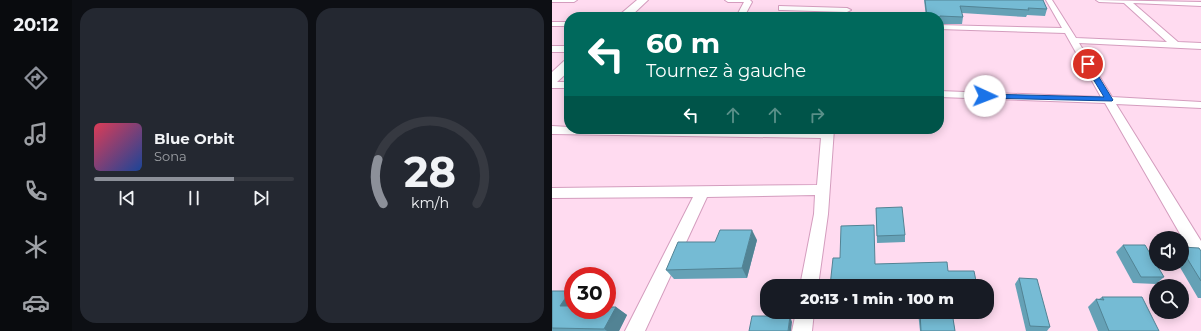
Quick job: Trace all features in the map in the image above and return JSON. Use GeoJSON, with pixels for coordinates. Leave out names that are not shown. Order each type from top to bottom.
{"type":"FeatureCollection","features":[{"type":"Feature","properties":{"kind":"street"},"geometry":{"type":"LineString","coordinates":[[552,0],[574,0]]}},
{"type":"Feature","properties":{"kind":"street"},"geometry":{"type":"LineString","coordinates":[[629,12],[643,0]]}},
{"type":"Feature","properties":{"kind":"street"},"geometry":{"type":"LineString","coordinates":[[728,0],[747,0],[748,2],[743,12]]}},
{"type":"Feature","properties":{"kind":"street"},"geometry":{"type":"LineString","coordinates":[[846,12],[850,0]]}},
{"type":"Feature","properties":{"kind":"street"},"geometry":{"type":"LineString","coordinates":[[1049,0],[1201,254]]}},
{"type":"Feature","properties":{"kind":"street"},"geometry":{"type":"LineString","coordinates":[[1099,0],[1201,4]]}},
{"type":"Feature","properties":{"kind":"street"},"geometry":{"type":"LineString","coordinates":[[1125,1],[1176,45]]}},
{"type":"Feature","properties":{"kind":"street"},"geometry":{"type":"LineString","coordinates":[[782,8],[833,12]]}},
{"type":"Feature","properties":{"kind":"street"},"geometry":{"type":"LineString","coordinates":[[552,24],[564,24]]}},
{"type":"Feature","properties":{"kind":"street"},"geometry":{"type":"LineString","coordinates":[[944,27],[1201,46]]}},
{"type":"Feature","properties":{"kind":"street"},"geometry":{"type":"LineString","coordinates":[[552,49],[564,49]]}},
{"type":"Feature","properties":{"kind":"street"},"geometry":{"type":"LineString","coordinates":[[552,79],[564,68]]}},
{"type":"Feature","properties":{"kind":"street"},"geometry":{"type":"LineString","coordinates":[[552,85],[564,85]]}},
{"type":"Feature","properties":{"kind":"street"},"geometry":{"type":"LineString","coordinates":[[944,94],[1201,105]]}},
{"type":"Feature","properties":{"kind":"street"},"geometry":{"type":"LineString","coordinates":[[552,130],[564,130]]}},
{"type":"Feature","properties":{"kind":"street"},"geometry":{"type":"LineString","coordinates":[[810,279],[821,214],[828,134]]}},
{"type":"Feature","properties":{"kind":"street"},"geometry":{"type":"LineString","coordinates":[[552,193],[822,190]]}},
{"type":"Feature","properties":{"kind":"street"},"geometry":{"type":"LineString","coordinates":[[635,331],[703,191]]}},
{"type":"Feature","properties":{"kind":"street"},"geometry":{"type":"LineString","coordinates":[[802,331],[804,319]]}},
{"type":"Feature","properties":{"kind":"building"},"geometry":{"type":"Polygon","coordinates":[[[925,0],[1043,0],[1047,9],[1028,8],[1029,10],[960,6],[963,17],[944,16],[944,12],[926,12],[925,0]]]}},
{"type":"Feature","properties":{"kind":"building"},"geometry":{"type":"Polygon","coordinates":[[[902,207],[905,235],[877,236],[876,208],[902,207]]]}},
{"type":"Feature","properties":{"kind":"building"},"geometry":{"type":"Polygon","coordinates":[[[874,225],[875,264],[947,262],[948,271],[974,271],[976,279],[831,279],[833,258],[840,258],[841,226],[874,225]]]}},
{"type":"Feature","properties":{"kind":"building"},"geometry":{"type":"Polygon","coordinates":[[[720,230],[752,230],[742,268],[666,270],[678,242],[715,242],[720,230]]]}},
{"type":"Feature","properties":{"kind":"building"},"geometry":{"type":"Polygon","coordinates":[[[1123,245],[1145,245],[1149,252],[1149,271],[1160,271],[1164,277],[1141,277],[1123,245]]]}},
{"type":"Feature","properties":{"kind":"building"},"geometry":{"type":"Polygon","coordinates":[[[1189,247],[1199,248],[1201,251],[1201,281],[1189,261],[1189,247]]]}},
{"type":"Feature","properties":{"kind":"building"},"geometry":{"type":"Polygon","coordinates":[[[1019,278],[1037,279],[1050,327],[1030,326],[1019,278]]]}},
{"type":"Feature","properties":{"kind":"building"},"geometry":{"type":"Polygon","coordinates":[[[552,291],[564,291],[564,300],[560,306],[564,306],[564,319],[609,319],[604,329],[552,328],[552,291]]]}},
{"type":"Feature","properties":{"kind":"building"},"geometry":{"type":"Polygon","coordinates":[[[1102,297],[1142,297],[1149,311],[1149,319],[1153,319],[1159,331],[1109,331],[1096,299],[1104,300],[1102,297]]]}},
{"type":"Feature","properties":{"kind":"building"},"geometry":{"type":"Polygon","coordinates":[[[752,316],[760,316],[760,319],[790,319],[788,331],[749,331],[752,316]]]}},
{"type":"Feature","properties":{"kind":"building"},"geometry":{"type":"Polygon","coordinates":[[[920,319],[953,319],[955,331],[921,331],[920,319]]]}},
{"type":"Feature","properties":{"kind":"route"},"geometry":{"type":"LineString","coordinates":[[985,96],[1109,100],[1088,64]]}}]}
